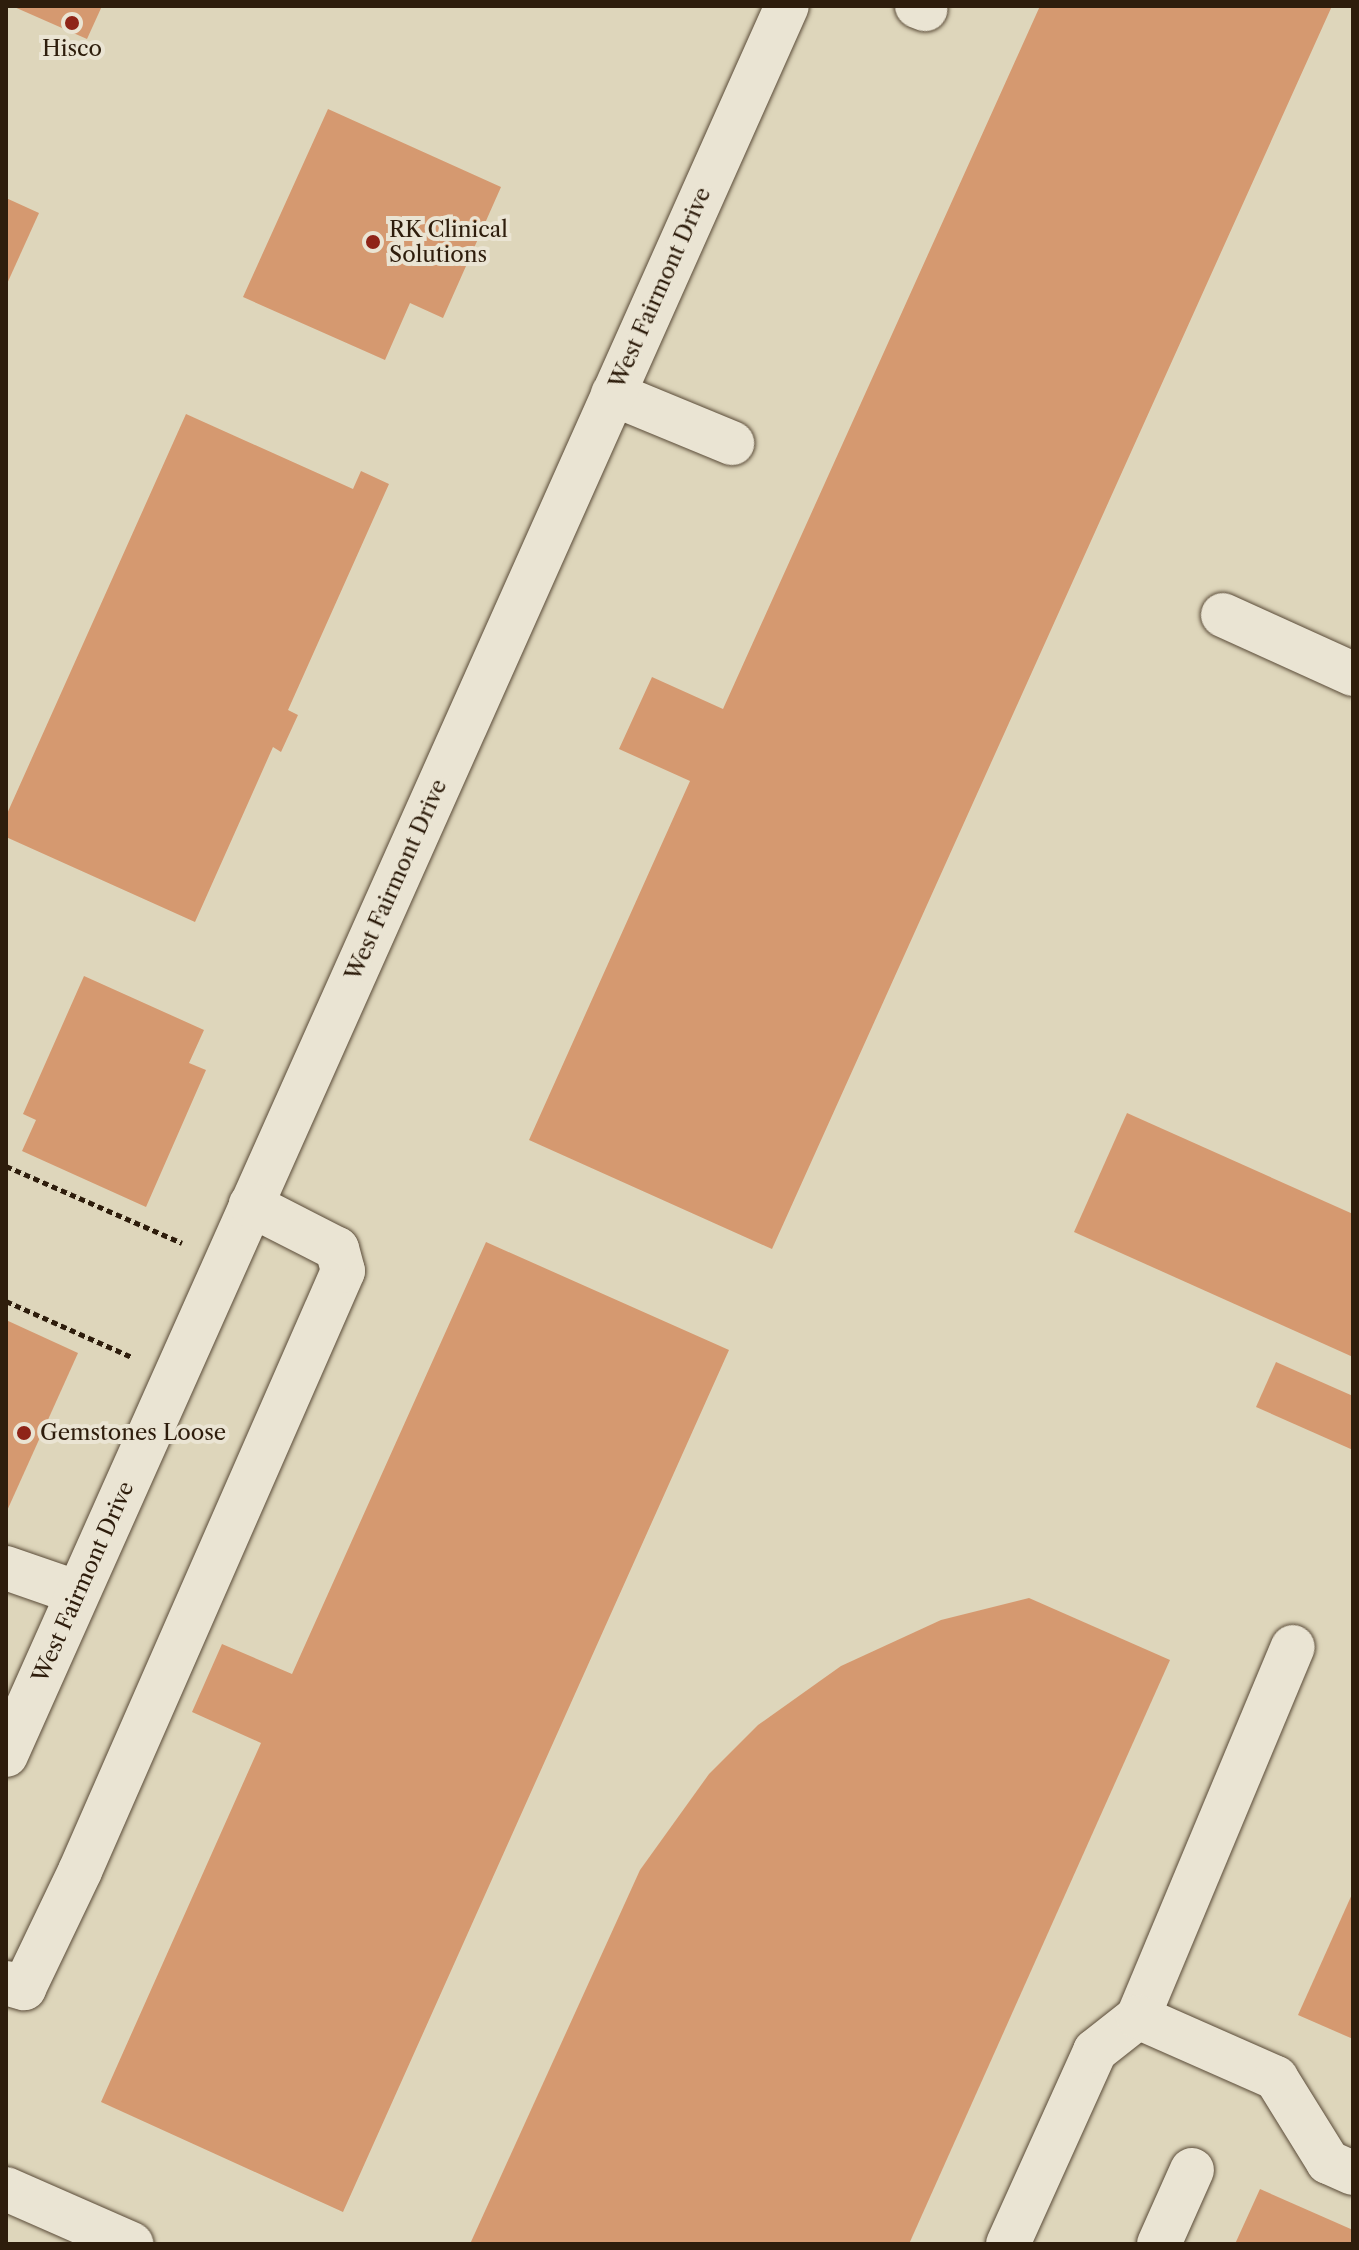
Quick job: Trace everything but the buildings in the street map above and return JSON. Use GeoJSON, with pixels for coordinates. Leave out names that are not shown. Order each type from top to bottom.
{"type":"FeatureCollection","features":[{"type":"Feature","properties":{"kind":"street","name":"West Fairmont Drive"},"geometry":{"type":"LineString","coordinates":[[6,1755],[787,6]]}},
{"type":"Feature","properties":{"kind":"street"},"geometry":{"type":"LineString","coordinates":[[613,394],[732,443]]}},
{"type":"Feature","properties":{"kind":"street"},"geometry":{"type":"LineString","coordinates":[[1223,615],[1353,674]]}},
{"type":"Feature","properties":{"kind":"street"},"geometry":{"type":"LineString","coordinates":[[6,1983],[24,1988],[74,1884],[343,1271],[337,1249],[251,1205]]}},
{"type":"Feature","properties":{"kind":"street"},"geometry":{"type":"LineString","coordinates":[[6,1568],[78,1593]]}},
{"type":"Feature","properties":{"kind":"street"},"geometry":{"type":"LineString","coordinates":[[1008,2244],[1095,2051],[1138,2017],[1293,1647]]}},
{"type":"Feature","properties":{"kind":"street"},"geometry":{"type":"LineString","coordinates":[[1138,2017],[1276,2078],[1328,2162],[1353,2173]]}},
{"type":"Feature","properties":{"kind":"street"},"geometry":{"type":"LineString","coordinates":[[1159,2244],[1192,2170]]}},
{"type":"Feature","properties":{"kind":"street"},"geometry":{"type":"LineString","coordinates":[[6,2189],[131,2244]]}},
{"type":"Feature","properties":{"kind":"path"},"geometry":{"type":"LineString","coordinates":[[6,1166],[182,1243]]}},
{"type":"Feature","properties":{"kind":"path"},"geometry":{"type":"LineString","coordinates":[[6,1301],[132,1357]]}},
{"type":"Feature","properties":{"kind":"place","name":"Hisco"},"geometry":{"type":"Point","coordinates":[72,23]}},
{"type":"Feature","properties":{"kind":"place","name":"RK Clinical Solutions"},"geometry":{"type":"Point","coordinates":[373,242]}},
{"type":"Feature","properties":{"kind":"place","name":"Gemstones Loose"},"geometry":{"type":"Point","coordinates":[24,1433]}}]}
